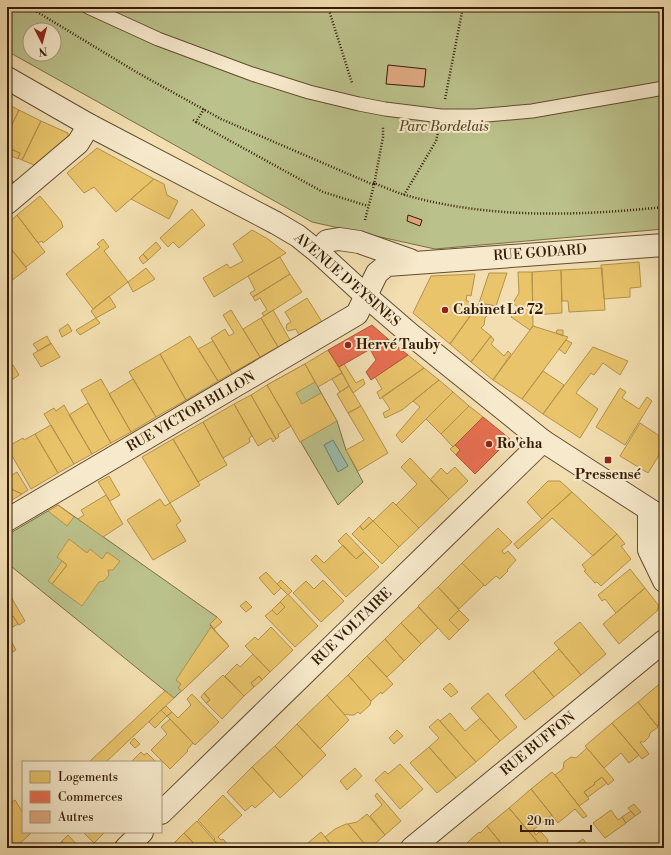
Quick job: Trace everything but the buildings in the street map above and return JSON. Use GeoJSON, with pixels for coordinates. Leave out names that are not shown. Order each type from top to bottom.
{"type":"FeatureCollection","features":[{"type":"Feature","properties":{"kind":"street","name":"AVENUE D'EYSINES"},"geometry":{"type":"LineString","coordinates":[[7,78],[89,125],[298,236],[410,334],[543,441],[656,514]]}},
{"type":"Feature","properties":{"kind":"street"},"geometry":{"type":"LineString","coordinates":[[7,203],[78,143],[89,125]]}},
{"type":"Feature","properties":{"kind":"street"},"geometry":{"type":"LineString","coordinates":[[318,252],[327,241],[339,239],[359,242],[415,262]]}},
{"type":"Feature","properties":{"kind":"street","name":"RUE GODARD"},"geometry":{"type":"LineString","coordinates":[[366,296],[377,273],[387,265],[664,244]]}},
{"type":"Feature","properties":{"kind":"street","name":"RUE VICTOR BILLON"},"geometry":{"type":"LineString","coordinates":[[7,520],[357,314],[366,296]]}},
{"type":"Feature","properties":{"kind":"street","name":"RUE VOLTAIRE"},"geometry":{"type":"LineString","coordinates":[[162,812],[543,441]]}},
{"type":"Feature","properties":{"kind":"street"},"geometry":{"type":"LineString","coordinates":[[656,514],[649,550],[664,580]]}},
{"type":"Feature","properties":{"kind":"street","name":"RUE BUFFON"},"geometry":{"type":"LineString","coordinates":[[412,848],[664,641]]}},
{"type":"Feature","properties":{"kind":"street"},"geometry":{"type":"LineString","coordinates":[[126,848],[141,833]]}},
{"type":"Feature","properties":{"kind":"lane"},"geometry":{"type":"LineString","coordinates":[[88,7],[158,39],[252,74],[309,92],[385,109],[441,116],[475,116],[532,111],[664,88]]}},
{"type":"Feature","properties":{"kind":"path"},"geometry":{"type":"LineString","coordinates":[[29,7],[138,73],[221,119],[374,184],[404,195],[496,212],[562,214],[664,207]]}},
{"type":"Feature","properties":{"kind":"path"},"geometry":{"type":"LineString","coordinates":[[328,7],[359,104]]}},
{"type":"Feature","properties":{"kind":"path"},"geometry":{"type":"LineString","coordinates":[[204,109],[194,121],[323,192],[368,206]]}},
{"type":"Feature","properties":{"kind":"path"},"geometry":{"type":"LineString","coordinates":[[359,242],[374,184],[383,137],[385,109]]}},
{"type":"Feature","properties":{"kind":"green space","name":"Parc Bordelais"},"geometry":{"type":"Polygon","coordinates":[[[7,7],[664,7],[664,229],[435,249],[312,222],[27,62],[62,62],[62,22],[22,22],[22,59],[7,51],[7,7]]]}},
{"type":"Feature","properties":{"kind":"green space"},"geometry":{"type":"Polygon","coordinates":[[[305,364],[337,421],[346,450],[363,482],[338,505],[267,385],[305,364]]]}},
{"type":"Feature","properties":{"kind":"green space"},"geometry":{"type":"Polygon","coordinates":[[[58,505],[217,617],[210,625],[229,646],[174,698],[7,563],[7,535],[58,505]]]}},
{"type":"Feature","properties":{"kind":"shaded area"},"geometry":{"type":"Polygon","coordinates":[[[333,440],[348,466],[338,472],[324,445],[333,440]]]}},
{"type":"Feature","properties":{"kind":"place","name":"Cabinet Le 72"},"geometry":{"type":"Point","coordinates":[445,310]}},
{"type":"Feature","properties":{"kind":"place","name":"Hervé Tauby"},"geometry":{"type":"Point","coordinates":[348,345]}},
{"type":"Feature","properties":{"kind":"place","name":"Ro'cha"},"geometry":{"type":"Point","coordinates":[489,444]}},
{"type":"Feature","properties":{"kind":"place","name":"Pressensé"},"geometry":{"type":"Point","coordinates":[608,460]}}]}
